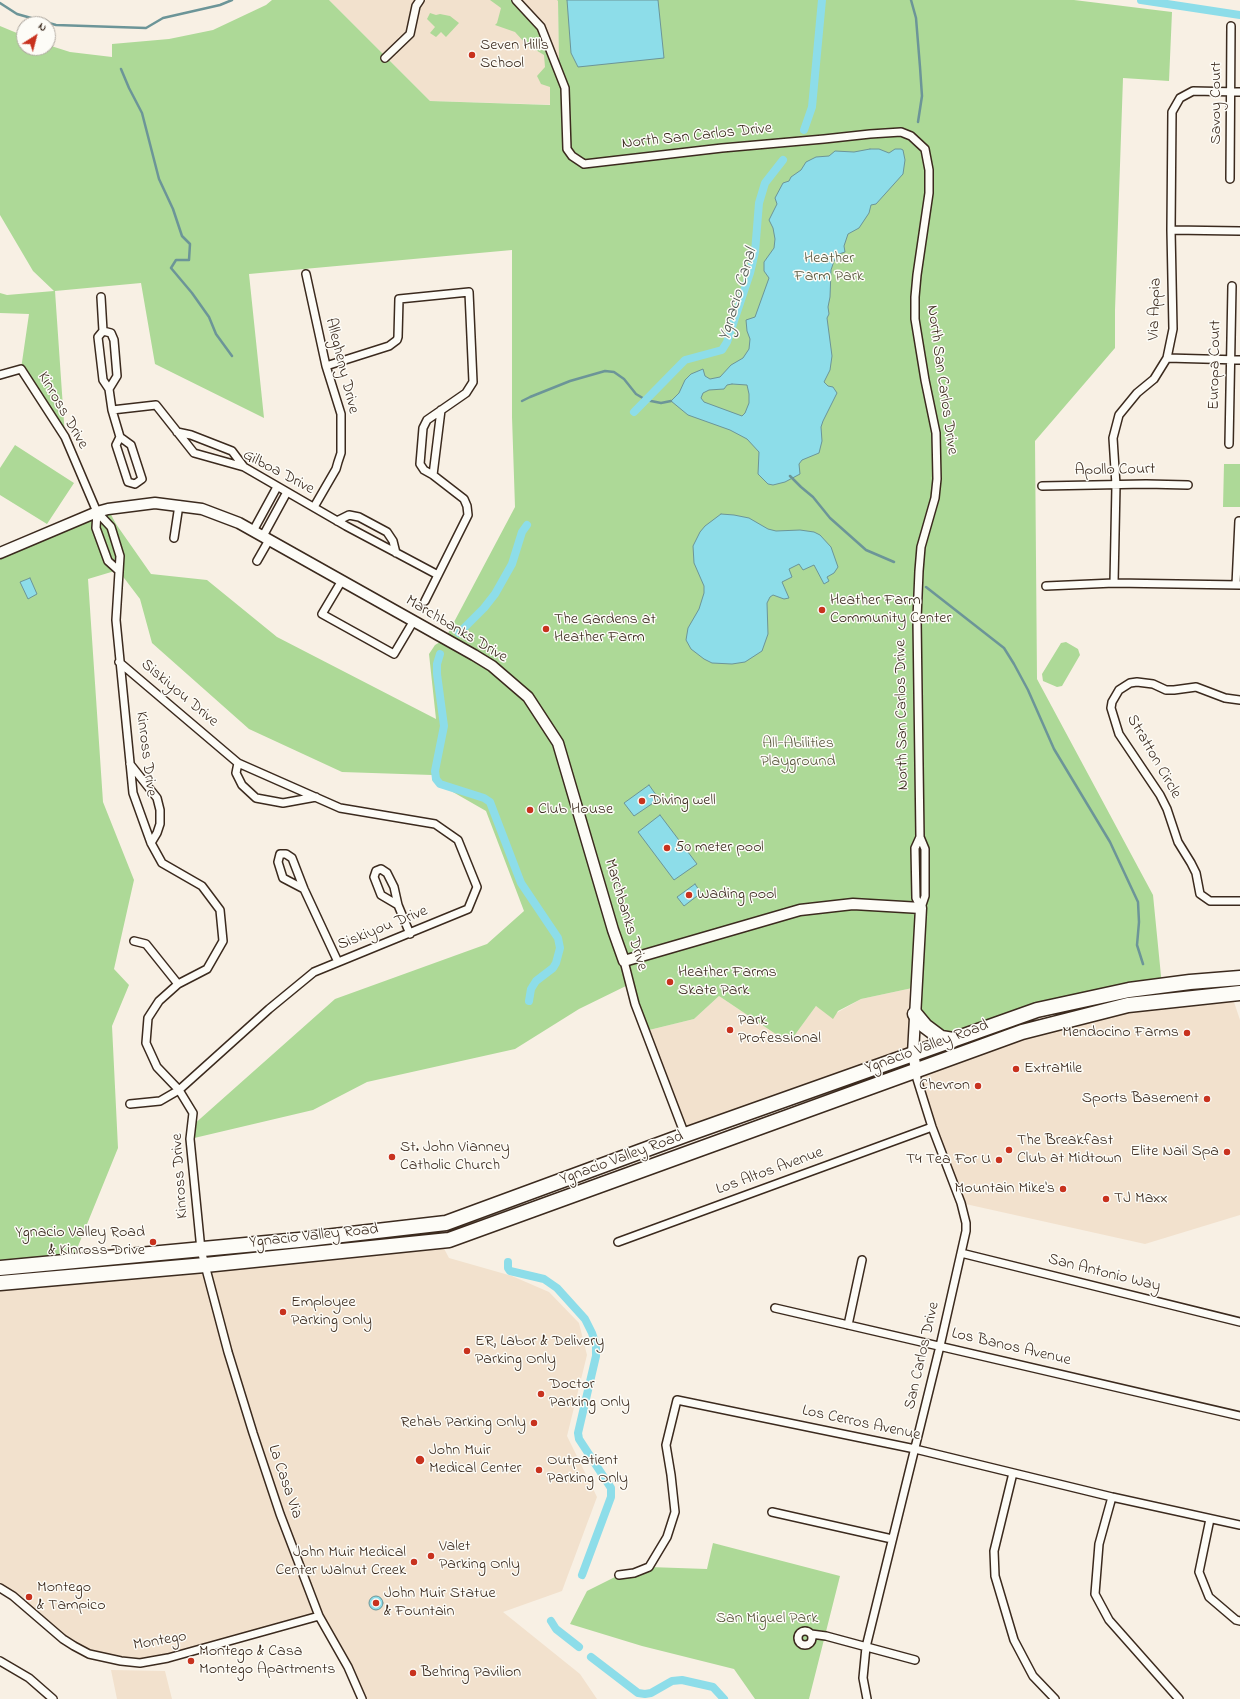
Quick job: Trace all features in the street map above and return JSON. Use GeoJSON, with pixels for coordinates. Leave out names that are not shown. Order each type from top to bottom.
{"type":"FeatureCollection","features":[{"type":"Feature","properties":{"kind":"highway","name":"Ygnacio Valley Road"},"geometry":{"type":"LineString","coordinates":[[0,1268],[323,1238],[446,1223],[685,1135],[1037,1010],[1125,991],[1190,982],[1240,978]]}},
{"type":"Feature","properties":{"kind":"highway"},"geometry":{"type":"LineString","coordinates":[[1079,1016],[1078,1010],[1081,1006],[1116,998],[1125,991]]}},
{"type":"Feature","properties":{"kind":"highway","name":"Ygnacio Valley Road"},"geometry":{"type":"LineString","coordinates":[[0,1283],[205,1265],[449,1240],[1022,1032],[1079,1016],[1128,1005],[1240,993]]}},
{"type":"Feature","properties":{"kind":"highway"},"geometry":{"type":"LineString","coordinates":[[916,1014],[925,1026],[941,1038],[954,1040]]}},
{"type":"Feature","properties":{"kind":"street"},"geometry":{"type":"LineString","coordinates":[[385,58],[410,34],[416,6],[420,0]]}},
{"type":"Feature","properties":{"kind":"street","name":"North San Carlos Drive"},"geometry":{"type":"LineString","coordinates":[[516,0],[541,27],[565,88],[567,149],[572,156],[584,164],[722,148],[901,132],[911,136],[925,149],[929,170],[929,193],[915,296],[916,319],[925,380],[936,433],[937,479],[935,498],[921,547],[917,619],[920,837],[925,850],[925,896],[921,908],[913,1054],[916,1070]]}},
{"type":"Feature","properties":{"kind":"street","name":"Savoy Court"},"geometry":{"type":"LineString","coordinates":[[1230,179],[1231,26]]}},
{"type":"Feature","properties":{"kind":"street","name":"Via Appia"},"geometry":{"type":"LineString","coordinates":[[1114,584],[1116,485],[1113,438],[1119,415],[1137,393],[1154,379],[1167,358],[1173,329],[1171,230],[1172,112],[1175,105],[1186,94],[1193,91],[1240,92]]}},
{"type":"Feature","properties":{"kind":"street"},"geometry":{"type":"LineString","coordinates":[[1171,230],[1240,232]]}},
{"type":"Feature","properties":{"kind":"street","name":"Allegheny Drive"},"geometry":{"type":"LineString","coordinates":[[306,274],[325,363],[341,414],[341,453],[336,469],[314,507]]}},
{"type":"Feature","properties":{"kind":"street","name":"Europa Court"},"geometry":{"type":"LineString","coordinates":[[1229,444],[1232,286]]}},
{"type":"Feature","properties":{"kind":"street"},"geometry":{"type":"LineString","coordinates":[[325,363],[389,346],[397,340],[399,299],[469,292],[473,382],[466,393],[427,420],[423,428],[420,464],[424,470],[433,475],[464,499],[468,515],[425,601]]}},
{"type":"Feature","properties":{"kind":"street"},"geometry":{"type":"LineString","coordinates":[[101,297],[103,332],[98,338],[103,380],[109,389],[112,410],[120,437],[131,445],[140,472],[142,479],[135,484],[128,482],[116,446],[120,437]]}},
{"type":"Feature","properties":{"kind":"street"},"geometry":{"type":"LineString","coordinates":[[103,332],[111,333],[114,340],[117,376],[109,389]]}},
{"type":"Feature","properties":{"kind":"street"},"geometry":{"type":"LineString","coordinates":[[1167,358],[1240,360]]}},
{"type":"Feature","properties":{"kind":"street","name":"Kinross Drive"},"geometry":{"type":"LineString","coordinates":[[0,374],[21,369],[65,437],[97,512],[111,527],[120,556],[116,620],[132,793],[151,843],[162,863],[202,886],[220,910],[223,941],[207,968],[178,984],[159,1001],[148,1018],[146,1043],[157,1067],[179,1090],[193,1113],[190,1139],[201,1250],[205,1265]]}},
{"type":"Feature","properties":{"kind":"street","name":"Gilboa Drive"},"geometry":{"type":"LineString","coordinates":[[112,410],[156,405],[194,453],[244,467],[337,521],[438,575]]}},
{"type":"Feature","properties":{"kind":"street"},"geometry":{"type":"LineString","coordinates":[[433,475],[441,410]]}},
{"type":"Feature","properties":{"kind":"street"},"geometry":{"type":"LineString","coordinates":[[177,432],[191,435],[232,451],[244,467]]}},
{"type":"Feature","properties":{"kind":"street","name":"Apollo Court"},"geometry":{"type":"LineString","coordinates":[[1042,486],[1146,484],[1188,486]]}},
{"type":"Feature","properties":{"kind":"street"},"geometry":{"type":"LineString","coordinates":[[253,531],[277,486]]}},
{"type":"Feature","properties":{"kind":"street"},"geometry":{"type":"LineString","coordinates":[[257,561],[266,538],[288,492]]}},
{"type":"Feature","properties":{"kind":"street","name":"Marchbanks Drive"},"geometry":{"type":"LineString","coordinates":[[0,553],[97,512],[128,505],[155,503],[202,509],[225,517],[266,538],[341,582],[492,666],[528,697],[558,743],[638,1010],[685,1135]]}},
{"type":"Feature","properties":{"kind":"street"},"geometry":{"type":"LineString","coordinates":[[174,538],[179,505]]}},
{"type":"Feature","properties":{"kind":"street","name":"Kinross Drive"},"geometry":{"type":"LineString","coordinates":[[97,512],[96,528],[108,561],[118,570]]}},
{"type":"Feature","properties":{"kind":"street"},"geometry":{"type":"LineString","coordinates":[[337,521],[349,515],[359,517],[387,532],[393,541],[396,553]]}},
{"type":"Feature","properties":{"kind":"street"},"geometry":{"type":"LineString","coordinates":[[1046,586],[1114,584],[1238,585],[1240,521]]}},
{"type":"Feature","properties":{"kind":"street"},"geometry":{"type":"LineString","coordinates":[[341,582],[322,614],[329,618],[394,654],[413,622]]}},
{"type":"Feature","properties":{"kind":"street","name":"Siskiyou Drive"},"geometry":{"type":"LineString","coordinates":[[119,662],[238,764],[340,808],[435,824],[458,840],[477,887],[468,909],[314,972],[269,1009],[179,1090],[160,1101],[130,1104]]}},
{"type":"Feature","properties":{"kind":"street","name":"Stratton Circle"},"geometry":{"type":"LineString","coordinates":[[1240,700],[1225,698],[1196,687],[1166,690],[1153,684],[1137,682],[1130,683],[1119,690],[1112,702],[1111,708],[1119,734],[1155,785],[1165,804],[1178,842],[1196,873],[1200,894],[1210,901],[1240,901]]}},
{"type":"Feature","properties":{"kind":"street"},"geometry":{"type":"LineString","coordinates":[[130,764],[157,798],[160,810],[160,824],[151,843]]}},
{"type":"Feature","properties":{"kind":"street"},"geometry":{"type":"LineString","coordinates":[[238,764],[236,772],[242,785],[256,798],[283,803],[316,797]]}},
{"type":"Feature","properties":{"kind":"street"},"geometry":{"type":"LineString","coordinates":[[304,889],[284,878],[278,862],[280,854],[286,854],[292,858],[304,889],[338,962]]}},
{"type":"Feature","properties":{"kind":"street"},"geometry":{"type":"LineString","coordinates":[[398,905],[380,895],[374,877],[376,871],[381,869],[388,873],[394,887],[398,905],[410,934]]}},
{"type":"Feature","properties":{"kind":"street"},"geometry":{"type":"LineString","coordinates":[[624,961],[800,910],[853,904],[921,908]]}},
{"type":"Feature","properties":{"kind":"street"},"geometry":{"type":"LineString","coordinates":[[134,941],[146,944],[178,984]]}},
{"type":"Feature","properties":{"kind":"street","name":"San Carlos Drive"},"geometry":{"type":"LineString","coordinates":[[867,1699],[863,1678],[866,1647],[940,1346],[966,1231],[964,1213],[932,1127],[917,1079],[916,1070]]}},
{"type":"Feature","properties":{"kind":"street","name":"Los Altos Avenue"},"geometry":{"type":"LineString","coordinates":[[618,1242],[932,1127]]}},
{"type":"Feature","properties":{"kind":"street","name":"San Antonio Way"},"geometry":{"type":"LineString","coordinates":[[961,1253],[1240,1322]]}},
{"type":"Feature","properties":{"kind":"street"},"geometry":{"type":"LineString","coordinates":[[848,1325],[862,1260]]}},
{"type":"Feature","properties":{"kind":"street","name":"La Casa Via"},"geometry":{"type":"LineString","coordinates":[[205,1265],[228,1352],[280,1514],[318,1616],[348,1667],[362,1699]]}},
{"type":"Feature","properties":{"kind":"street","name":"Los Banos Avenue"},"geometry":{"type":"LineString","coordinates":[[775,1308],[1240,1416]]}},
{"type":"Feature","properties":{"kind":"street","name":"Los Cerros Avenue"},"geometry":{"type":"LineString","coordinates":[[619,1575],[634,1573],[649,1567],[667,1537],[675,1512],[666,1445],[677,1400],[915,1449],[1112,1497],[1240,1525]]}},
{"type":"Feature","properties":{"kind":"street"},"geometry":{"type":"LineString","coordinates":[[1013,1473],[994,1551],[995,1576],[1014,1640],[1034,1676],[1055,1699]]}},
{"type":"Feature","properties":{"kind":"street"},"geometry":{"type":"LineString","coordinates":[[1112,1497],[1100,1544],[1095,1594],[1109,1620],[1179,1699]]}},
{"type":"Feature","properties":{"kind":"street"},"geometry":{"type":"LineString","coordinates":[[772,1512],[892,1539]]}},
{"type":"Feature","properties":{"kind":"street"},"geometry":{"type":"LineString","coordinates":[[1210,1519],[1199,1572],[1209,1597],[1236,1620],[1240,1621]]}},
{"type":"Feature","properties":{"kind":"street","name":"Montego"},"geometry":{"type":"LineString","coordinates":[[0,1588],[13,1596],[63,1639],[74,1646],[90,1654],[121,1661],[140,1663],[168,1658],[318,1616]]}},
{"type":"Feature","properties":{"kind":"street"},"geometry":{"type":"LineString","coordinates":[[811,1634],[826,1636],[915,1660]]}},
{"type":"Feature","properties":{"kind":"street"},"geometry":{"type":"LineString","coordinates":[[0,1661],[29,1678],[53,1699]]}},
{"type":"Feature","properties":{"kind":"shaded area","name":"Seven Hills School"},"geometry":{"type":"Polygon","coordinates":[[[329,0],[558,0],[560,105],[430,101],[329,0]]]}},
{"type":"Feature","properties":{"kind":"shaded area"},"geometry":{"type":"Polygon","coordinates":[[[917,987],[913,1054],[685,1135],[645,1031],[694,1019],[719,996],[789,1043],[816,1006],[833,1015],[861,999],[917,987]]]}},
{"type":"Feature","properties":{"kind":"shaded area"},"geometry":{"type":"Polygon","coordinates":[[[1231,993],[1240,1020],[1240,1215],[1145,1244],[961,1203],[916,1069],[1022,1032],[1231,993]]]}},
{"type":"Feature","properties":{"kind":"shaded area"},"geometry":{"type":"Polygon","coordinates":[[[440,1241],[449,1258],[512,1276],[549,1292],[579,1323],[587,1355],[567,1436],[597,1497],[562,1591],[503,1612],[580,1674],[597,1699],[362,1699],[318,1616],[168,1658],[121,1661],[74,1646],[0,1589],[0,1283],[440,1241]]]}},
{"type":"Feature","properties":{"kind":"shaded area"},"geometry":{"type":"Polygon","coordinates":[[[111,1670],[165,1671],[172,1699],[117,1699],[111,1670]]]}},
{"type":"Feature","properties":{"kind":"green space","name":"Heather Farm Park"},"geometry":{"type":"Polygon","coordinates":[[[272,0],[329,0],[430,101],[550,105],[550,87],[541,84],[537,76],[545,67],[544,55],[526,44],[515,32],[495,25],[497,23],[501,8],[490,0],[516,0],[541,27],[556,65],[559,63],[557,0],[1074,0],[1172,12],[1169,81],[1123,78],[1115,348],[1035,441],[1037,679],[1153,895],[1162,986],[1129,990],[953,1040],[915,1014],[917,987],[861,999],[838,1011],[833,1019],[816,1006],[789,1043],[719,996],[694,1019],[645,1031],[630,984],[579,1009],[515,1049],[367,1082],[313,1110],[190,1139],[192,1126],[335,999],[487,944],[524,911],[486,811],[432,780],[432,775],[342,772],[249,729],[152,643],[140,599],[118,570],[88,579],[103,802],[134,880],[114,969],[129,985],[112,1026],[118,1148],[72,1261],[0,1268],[0,553],[108,509],[116,524],[151,574],[207,580],[277,637],[436,719],[429,654],[435,645],[445,639],[515,507],[512,417],[512,250],[249,274],[264,418],[155,364],[141,283],[55,291],[65,437],[21,369],[29,314],[0,313],[0,293],[7,295],[54,291],[33,271],[0,215],[0,26],[16,33],[16,56],[56,56],[56,48],[70,52],[112,57],[112,44],[169,39],[213,30],[266,5],[272,0]]]}},
{"type":"Feature","properties":{"kind":"green space"},"geometry":{"type":"Polygon","coordinates":[[[430,13],[450,16],[459,23],[446,37],[441,32],[436,37],[430,33],[435,27],[427,19],[430,13]]]}},
{"type":"Feature","properties":{"kind":"green space"},"geometry":{"type":"Polygon","coordinates":[[[15,445],[74,483],[47,524],[0,495],[0,468],[15,445]]]}},
{"type":"Feature","properties":{"kind":"green space"},"geometry":{"type":"Polygon","coordinates":[[[1224,464],[1240,464],[1240,507],[1223,507],[1224,464]]]}},
{"type":"Feature","properties":{"kind":"green space"},"geometry":{"type":"Polygon","coordinates":[[[1066,642],[1078,649],[1080,655],[1062,686],[1057,687],[1043,681],[1042,674],[1061,643],[1066,642]]]}},
{"type":"Feature","properties":{"kind":"green space","name":"San Miguel Park"},"geometry":{"type":"Polygon","coordinates":[[[713,1543],[840,1576],[809,1699],[755,1699],[734,1669],[642,1646],[570,1624],[587,1591],[619,1575],[649,1567],[707,1569],[713,1543]]]}},
{"type":"Feature","properties":{"kind":"water"},"geometry":{"type":"Polygon","coordinates":[[[567,0],[658,0],[664,58],[578,67],[571,53],[567,0]]]}},
{"type":"Feature","properties":{"kind":"water"},"geometry":{"type":"Polygon","coordinates":[[[879,149],[889,153],[895,149],[901,149],[903,150],[905,160],[903,174],[876,204],[871,205],[869,213],[859,228],[848,234],[844,246],[845,252],[839,254],[834,261],[831,270],[828,307],[829,314],[827,318],[832,356],[830,370],[824,382],[828,386],[833,387],[837,393],[821,427],[822,441],[819,453],[802,460],[799,464],[800,474],[785,482],[773,485],[768,484],[758,474],[759,452],[747,439],[730,430],[688,415],[671,401],[679,393],[685,380],[691,374],[703,369],[705,376],[710,379],[720,377],[731,365],[743,358],[749,349],[750,339],[747,331],[746,320],[755,317],[769,278],[764,271],[764,262],[774,248],[775,239],[773,228],[769,220],[777,204],[775,198],[783,183],[789,181],[791,177],[801,170],[806,162],[816,157],[829,156],[835,151],[854,152],[879,149]],[[732,384],[727,385],[724,389],[709,390],[703,393],[701,398],[704,402],[742,416],[745,413],[749,403],[747,385],[732,384]]]}},
{"type":"Feature","properties":{"kind":"water"},"geometry":{"type":"Polygon","coordinates":[[[721,514],[749,518],[768,529],[776,531],[800,530],[814,532],[820,535],[831,547],[838,567],[834,573],[827,577],[829,581],[824,584],[814,565],[803,570],[799,564],[789,569],[792,577],[782,582],[789,598],[784,599],[773,595],[767,603],[768,634],[762,651],[745,662],[732,664],[712,663],[704,659],[691,649],[686,640],[688,628],[699,609],[704,593],[704,586],[694,563],[693,546],[700,532],[705,526],[721,514]]]}},
{"type":"Feature","properties":{"kind":"water"},"geometry":{"type":"Polygon","coordinates":[[[30,578],[37,594],[28,599],[20,582],[30,578]]]}},
{"type":"Feature","properties":{"kind":"water","name":"Diving well"},"geometry":{"type":"Polygon","coordinates":[[[649,785],[659,799],[634,816],[624,803],[649,785]]]}},
{"type":"Feature","properties":{"kind":"water","name":"50 meter pool"},"geometry":{"type":"Polygon","coordinates":[[[660,815],[697,864],[674,880],[638,832],[660,815]]]}},
{"type":"Feature","properties":{"kind":"water","name":"Wading pool"},"geometry":{"type":"Polygon","coordinates":[[[695,884],[701,893],[684,906],[677,897],[695,884]]]}},
{"type":"Feature","properties":{"kind":"water","name":"John Muir Statue & Fountain"},"geometry":{"type":"Polygon","coordinates":[[[373,1596],[379,1596],[383,1600],[383,1606],[379,1610],[373,1610],[369,1606],[369,1600],[373,1596]]]}},
{"type":"Feature","properties":{"kind":"waterway"},"geometry":{"type":"LineString","coordinates":[[0,3],[17,14],[56,25],[146,28],[163,18],[220,5],[232,0]]}},
{"type":"Feature","properties":{"kind":"waterway","name":"Ygnacio Canal"},"geometry":{"type":"LineString","coordinates":[[804,130],[812,107],[822,0]]}},
{"type":"Feature","properties":{"kind":"waterway"},"geometry":{"type":"LineString","coordinates":[[911,0],[916,18],[922,96],[918,122]]}},
{"type":"Feature","properties":{"kind":"waterway"},"geometry":{"type":"LineString","coordinates":[[1141,0],[1240,15]]}},
{"type":"Feature","properties":{"kind":"waterway"},"geometry":{"type":"LineString","coordinates":[[121,69],[142,113],[159,179],[173,209],[182,236],[190,244],[189,260],[176,260],[171,268],[192,293],[209,317],[216,334],[232,356]]}},
{"type":"Feature","properties":{"kind":"waterway","name":"Ygnacio Canal"},"geometry":{"type":"LineString","coordinates":[[634,412],[685,360],[722,350],[727,342],[750,273],[755,252],[759,203],[765,183],[783,160]]}},
{"type":"Feature","properties":{"kind":"waterway"},"geometry":{"type":"LineString","coordinates":[[522,401],[570,381],[605,371],[614,372],[624,379],[636,394],[646,400],[661,403],[671,401]]}},
{"type":"Feature","properties":{"kind":"waterway"},"geometry":{"type":"LineString","coordinates":[[790,476],[813,497],[830,518],[866,550],[894,562]]}},
{"type":"Feature","properties":{"kind":"waterway","name":"Ygnacio Canal"},"geometry":{"type":"LineString","coordinates":[[459,633],[484,608],[495,594],[512,564],[522,532],[527,525]]}},
{"type":"Feature","properties":{"kind":"waterway"},"geometry":{"type":"LineString","coordinates":[[926,587],[1004,648],[1014,664],[1028,690],[1054,749],[1110,842],[1138,902],[1139,922],[1137,945],[1143,964]]}},
{"type":"Feature","properties":{"kind":"waterway","name":"Ygnacio Canal"},"geometry":{"type":"LineString","coordinates":[[440,654],[437,664],[437,674],[444,726],[435,771],[436,779],[440,784],[484,798],[490,802],[521,883],[558,938],[560,948],[556,963],[553,968],[536,981],[531,989],[529,1001]]}},
{"type":"Feature","properties":{"kind":"waterway","name":"Ygnacio Canal"},"geometry":{"type":"LineString","coordinates":[[508,1262],[508,1268],[510,1271],[544,1279],[557,1288],[585,1319],[596,1345],[596,1356],[578,1433],[579,1439],[611,1488],[611,1497],[582,1575]]}},
{"type":"Feature","properties":{"kind":"waterway","name":"Ygnacio Canal"},"geometry":{"type":"LineString","coordinates":[[551,1621],[556,1629],[579,1647]]}},
{"type":"Feature","properties":{"kind":"waterway","name":"Ygnacio Canal"},"geometry":{"type":"LineString","coordinates":[[591,1657],[638,1693],[651,1693],[672,1681],[682,1680],[713,1687],[724,1699]]}},
{"type":"Feature","properties":{"kind":"place","name":"Seven Hills School"},"geometry":{"type":"Point","coordinates":[472,55]}},
{"type":"Feature","properties":{"kind":"place","name":"Heather Farm Community Center"},"geometry":{"type":"Point","coordinates":[822,610]}},
{"type":"Feature","properties":{"kind":"place","name":"The Gardens at Heather Farm"},"geometry":{"type":"Point","coordinates":[546,629]}},
{"type":"Feature","properties":{"kind":"place","name":"Diving well"},"geometry":{"type":"Point","coordinates":[642,801]}},
{"type":"Feature","properties":{"kind":"place","name":"Club House"},"geometry":{"type":"Point","coordinates":[530,810]}},
{"type":"Feature","properties":{"kind":"place","name":"50 meter pool"},"geometry":{"type":"Point","coordinates":[667,848]}},
{"type":"Feature","properties":{"kind":"place","name":"Wading pool"},"geometry":{"type":"Point","coordinates":[689,895]}},
{"type":"Feature","properties":{"kind":"place","name":"Heather Farms Skate Park"},"geometry":{"type":"Point","coordinates":[670,982]}},
{"type":"Feature","properties":{"kind":"place","name":"Park Professional"},"geometry":{"type":"Point","coordinates":[730,1030]}},
{"type":"Feature","properties":{"kind":"place","name":"Mendocino Farms"},"geometry":{"type":"Point","coordinates":[1187,1033]}},
{"type":"Feature","properties":{"kind":"place","name":"ExtraMile"},"geometry":{"type":"Point","coordinates":[1016,1069]}},
{"type":"Feature","properties":{"kind":"place","name":"Chevron"},"geometry":{"type":"Point","coordinates":[978,1086]}},
{"type":"Feature","properties":{"kind":"place","name":"Sports Basement"},"geometry":{"type":"Point","coordinates":[1207,1099]}},
{"type":"Feature","properties":{"kind":"place","name":"The Breakfast Club at Midtown"},"geometry":{"type":"Point","coordinates":[1009,1150]}},
{"type":"Feature","properties":{"kind":"place","name":"Elite Nail Spa"},"geometry":{"type":"Point","coordinates":[1227,1152]}},
{"type":"Feature","properties":{"kind":"place","name":"St. John Vianney Catholic Church"},"geometry":{"type":"Point","coordinates":[392,1157]}},
{"type":"Feature","properties":{"kind":"place","name":"T4 Tea For U"},"geometry":{"type":"Point","coordinates":[999,1160]}},
{"type":"Feature","properties":{"kind":"place","name":"Mountain Mike's"},"geometry":{"type":"Point","coordinates":[1063,1189]}},
{"type":"Feature","properties":{"kind":"place","name":"TJ Maxx"},"geometry":{"type":"Point","coordinates":[1106,1199]}},
{"type":"Feature","properties":{"kind":"place","name":"Ygnacio Valley Road & Kinross Drive"},"geometry":{"type":"Point","coordinates":[153,1242]}},
{"type":"Feature","properties":{"kind":"place","name":"Employee Parking Only"},"geometry":{"type":"Point","coordinates":[283,1312]}},
{"type":"Feature","properties":{"kind":"place","name":"ER, Labor & Delivery Parking Only"},"geometry":{"type":"Point","coordinates":[467,1351]}},
{"type":"Feature","properties":{"kind":"place","name":"Doctor Parking Only"},"geometry":{"type":"Point","coordinates":[541,1394]}},
{"type":"Feature","properties":{"kind":"place","name":"Rehab Parking Only"},"geometry":{"type":"Point","coordinates":[534,1423]}},
{"type":"Feature","properties":{"kind":"place","name":"John Muir Medical Center"},"geometry":{"type":"Point","coordinates":[420,1460]}},
{"type":"Feature","properties":{"kind":"place","name":"Outpatient Parking Only"},"geometry":{"type":"Point","coordinates":[539,1470]}},
{"type":"Feature","properties":{"kind":"place","name":"Valet Parking Only"},"geometry":{"type":"Point","coordinates":[431,1556]}},
{"type":"Feature","properties":{"kind":"place","name":"John Muir Medical Center Walnut Creek"},"geometry":{"type":"Point","coordinates":[414,1562]}},
{"type":"Feature","properties":{"kind":"place","name":"Montego & Tampico"},"geometry":{"type":"Point","coordinates":[29,1597]}},
{"type":"Feature","properties":{"kind":"place","name":"John Muir Statue & Fountain"},"geometry":{"type":"Point","coordinates":[376,1603]}},
{"type":"Feature","properties":{"kind":"place","name":"Montego & Casa Montego Apartments"},"geometry":{"type":"Point","coordinates":[191,1661]}},
{"type":"Feature","properties":{"kind":"place","name":"Behring Pavilion"},"geometry":{"type":"Point","coordinates":[413,1673]}},
{"type":"Feature","properties":{"kind":"park label","name":"All-Abilities Playground"},"geometry":{"type":"Point","coordinates":[798,753]}}]}
